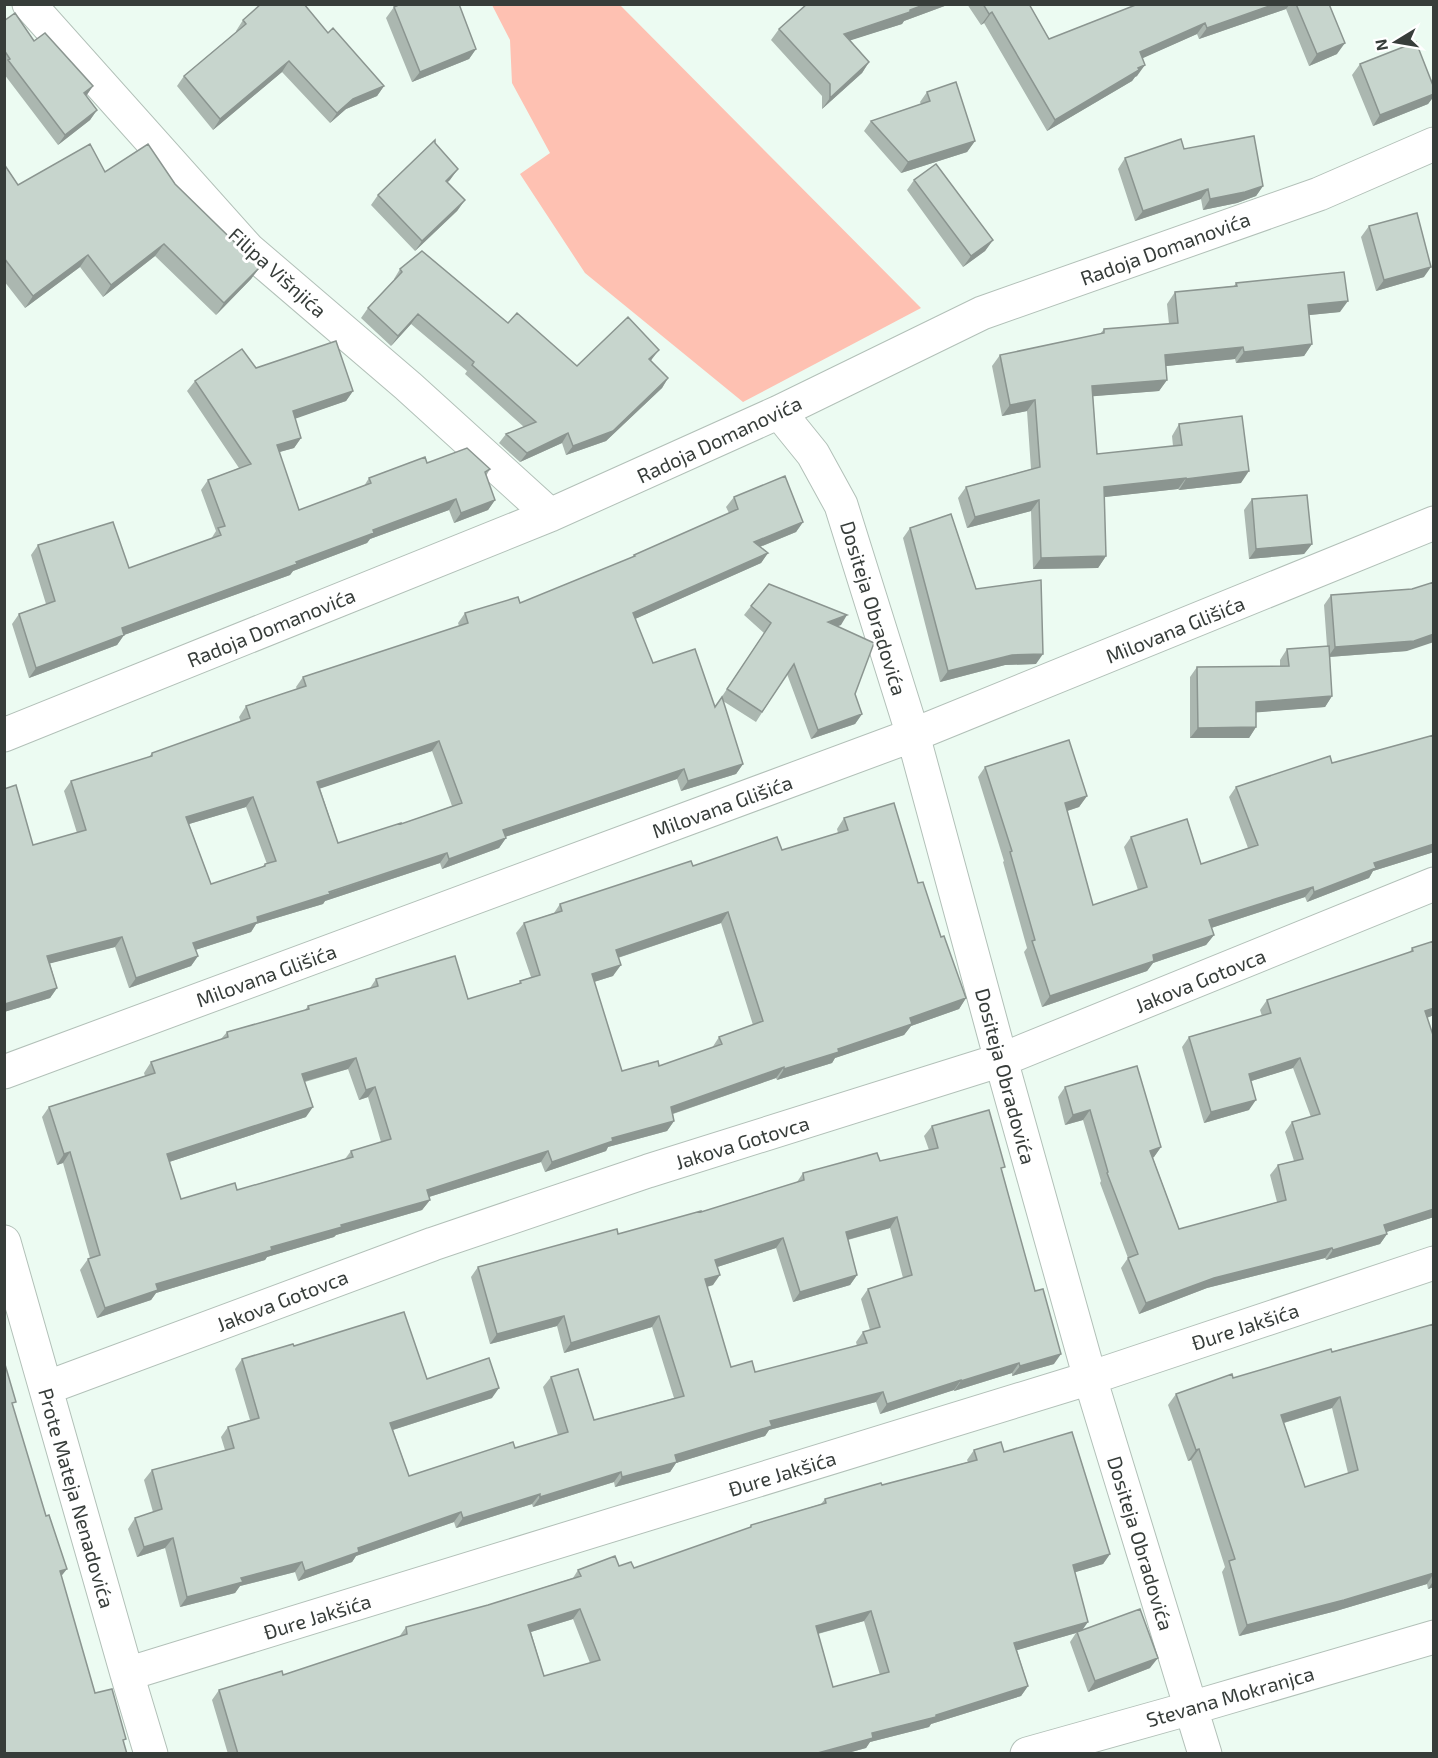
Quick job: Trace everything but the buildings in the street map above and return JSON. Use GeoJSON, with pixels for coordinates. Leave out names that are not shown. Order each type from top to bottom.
{"type":"FeatureCollection","features":[{"type":"Feature","properties":{"kind":"street","name":"Filipa Višnjića"},"geometry":{"type":"LineString","coordinates":[[29,4],[248,249],[408,386],[550,515]]}},
{"type":"Feature","properties":{"kind":"street","name":"Radoja Domanovića"},"geometry":{"type":"LineString","coordinates":[[4,735],[550,515],[779,412],[982,313],[1319,194],[1434,144]]}},
{"type":"Feature","properties":{"kind":"street","name":"Dositeja Obradovića"},"geometry":{"type":"LineString","coordinates":[[779,412],[813,454],[841,505],[913,735],[1090,1378],[1205,1754]]}},
{"type":"Feature","properties":{"kind":"street","name":"Milovana Glišića"},"geometry":{"type":"LineString","coordinates":[[4,1072],[913,735],[1434,523]]}},
{"type":"Feature","properties":{"kind":"street","name":"Jakova Gotovca"},"geometry":{"type":"LineString","coordinates":[[46,1388],[433,1244],[648,1171],[1001,1060],[1434,885]]}},
{"type":"Feature","properties":{"kind":"street","name":"Prote Mateja Nenadovića"},"geometry":{"type":"LineString","coordinates":[[4,1242],[127,1674],[152,1754]]}},
{"type":"Feature","properties":{"kind":"street","name":"Đure Jakšića"},"geometry":{"type":"LineString","coordinates":[[127,1674],[1090,1378],[1434,1263]]}},
{"type":"Feature","properties":{"kind":"street","name":"Stevana Mokranjca"},"geometry":{"type":"LineString","coordinates":[[1027,1754],[1434,1637]]}},
{"type":"Feature","properties":{"kind":"shaded area"},"geometry":{"type":"Polygon","coordinates":[[[492,5],[620,5],[921,308],[743,402],[585,273],[520,174],[550,153],[512,83],[510,40],[492,5]]]}}]}
